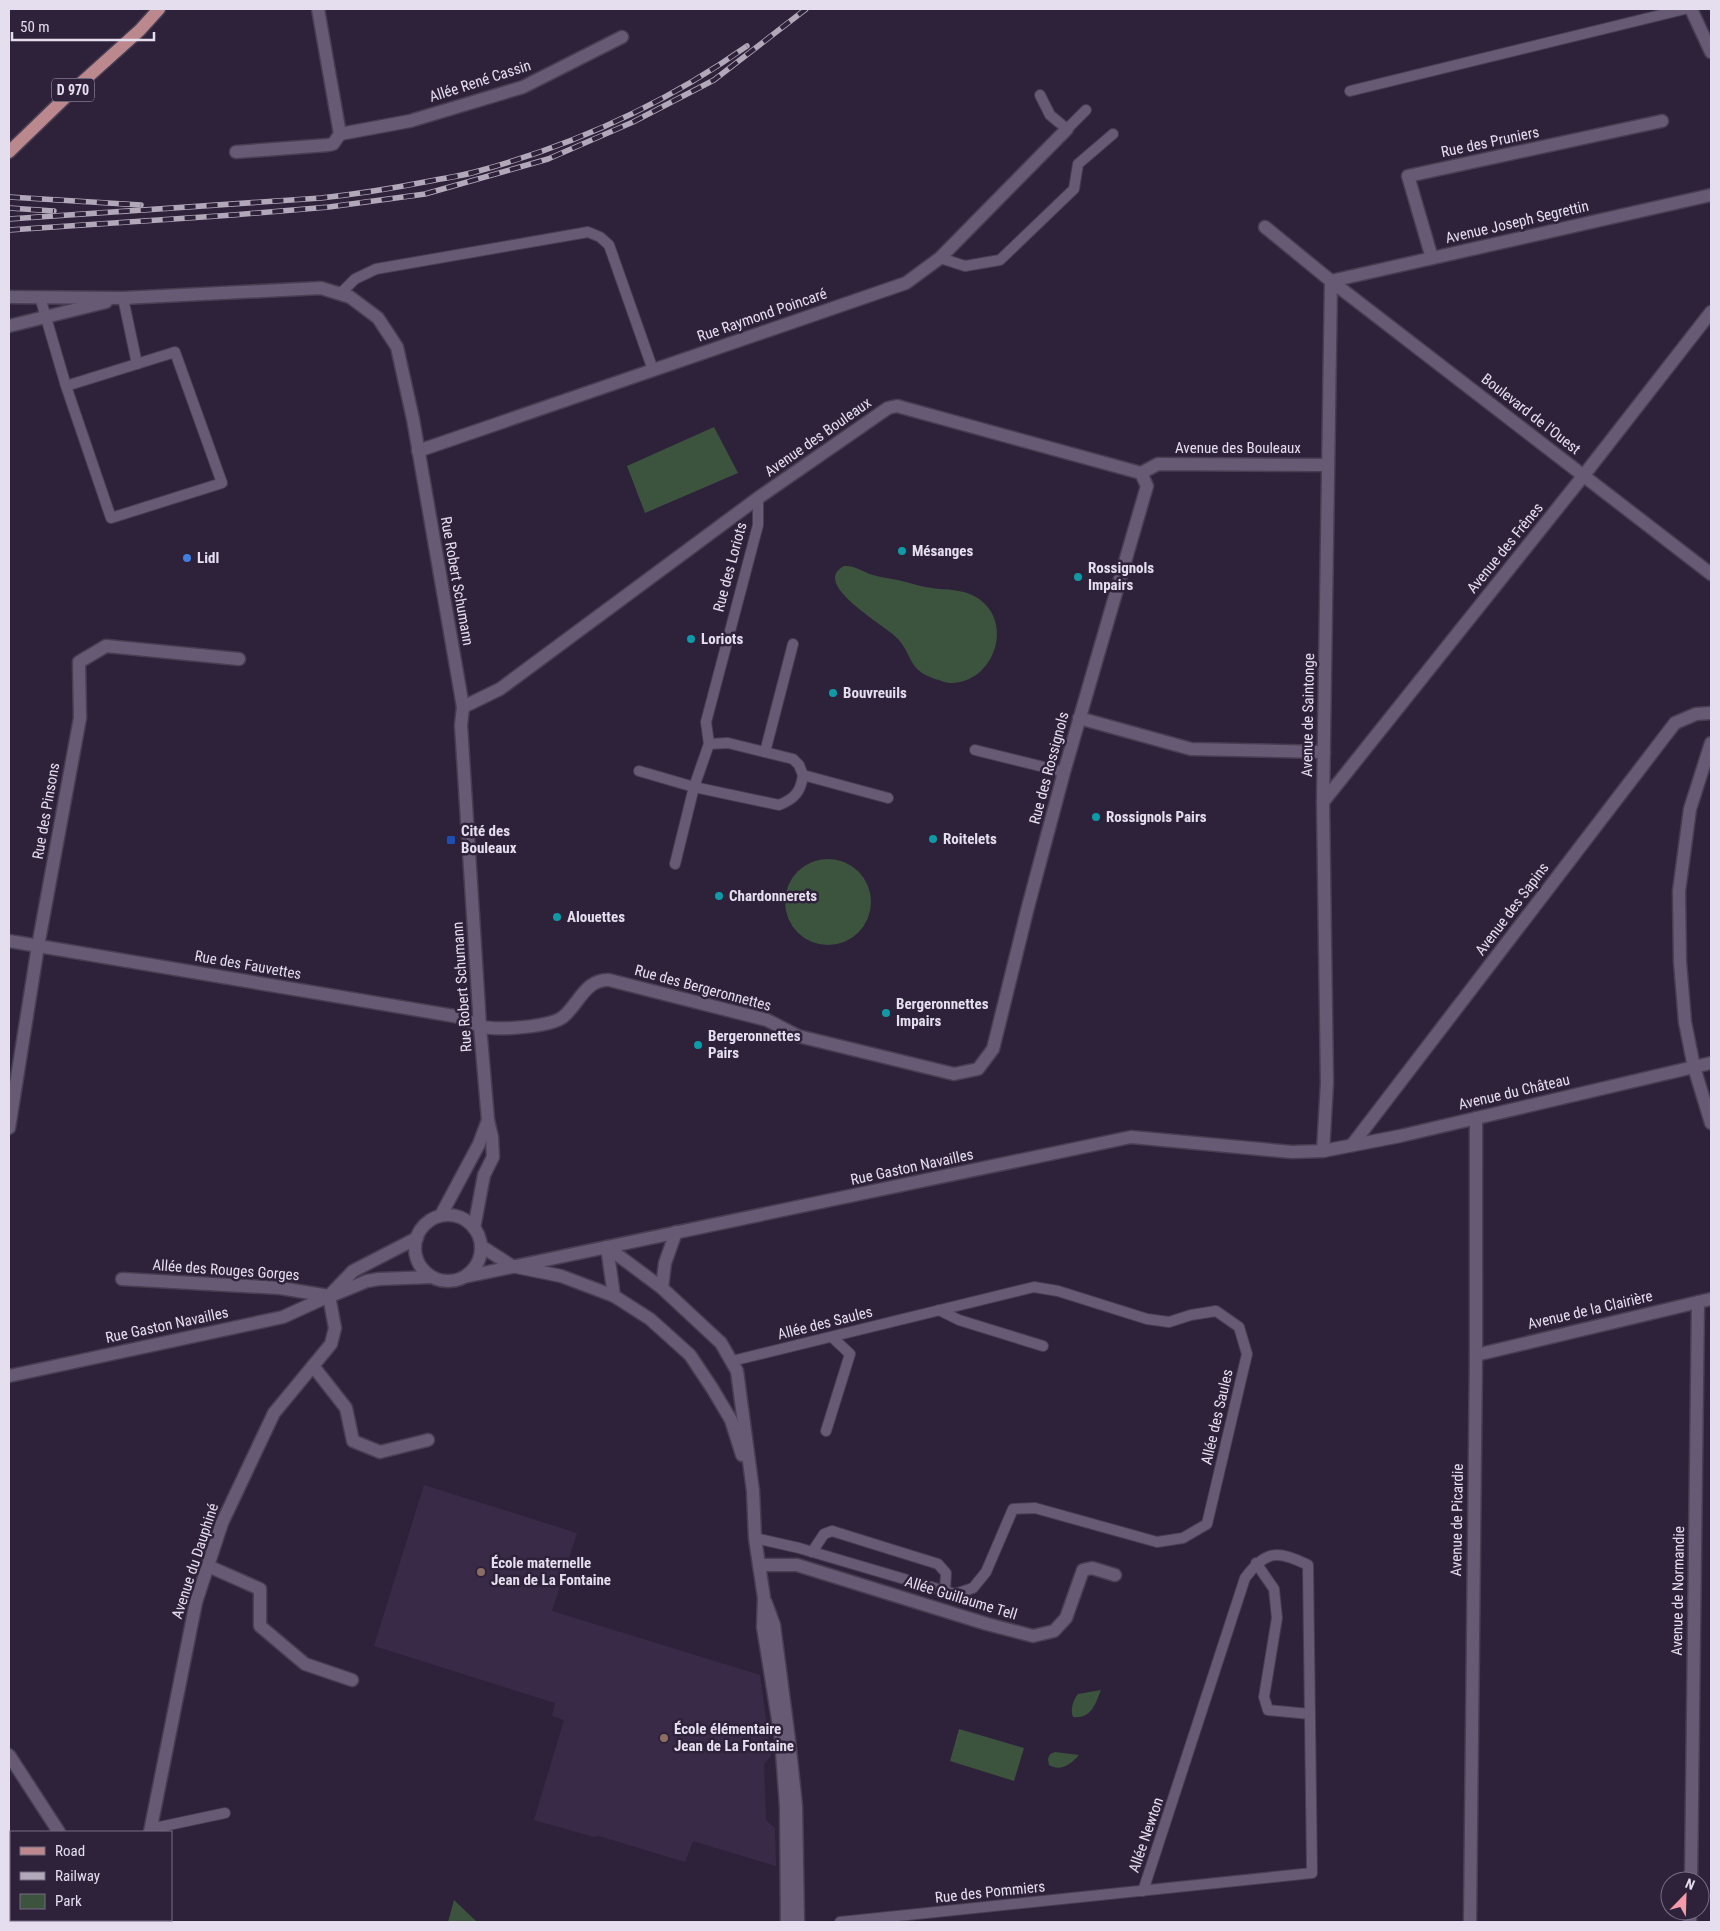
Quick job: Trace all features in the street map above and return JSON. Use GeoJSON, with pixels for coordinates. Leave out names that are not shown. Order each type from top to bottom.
{"type":"FeatureCollection","features":[{"type":"Feature","properties":{"kind":"main road","name":"D 970"},"geometry":{"type":"LineString","coordinates":[[9,152],[70,93],[140,30],[159,9]]}},
{"type":"Feature","properties":{"kind":"street"},"geometry":{"type":"LineString","coordinates":[[318,9],[340,134]]}},
{"type":"Feature","properties":{"kind":"street"},"geometry":{"type":"LineString","coordinates":[[1691,9],[1711,52]]}},
{"type":"Feature","properties":{"kind":"street","name":"Allée René Cassin"},"geometry":{"type":"LineString","coordinates":[[236,152],[333,144],[340,134],[410,121],[523,87],[622,37]]}},
{"type":"Feature","properties":{"kind":"street","name":"Rue des Pruniers"},"geometry":{"type":"LineString","coordinates":[[1432,258],[1408,176],[1662,121]]}},
{"type":"Feature","properties":{"kind":"street","name":"Rue Raymond Poincaré"},"geometry":{"type":"LineString","coordinates":[[418,451],[906,283],[940,258],[1067,129]]}},
{"type":"Feature","properties":{"kind":"street","name":"Avenue Joseph Segrettin"},"geometry":{"type":"LineString","coordinates":[[1331,281],[1711,195]]}},
{"type":"Feature","properties":{"kind":"street","name":"Boulevard de l'Ouest"},"geometry":{"type":"LineString","coordinates":[[1265,227],[1331,281],[1711,574]]}},
{"type":"Feature","properties":{"kind":"street","name":"Avenue de Saintonge"},"geometry":{"type":"LineString","coordinates":[[1323,1151],[1327,1083],[1323,802],[1331,281]]}},
{"type":"Feature","properties":{"kind":"street","name":"Rue Robert Schumann"},"geometry":{"type":"LineString","coordinates":[[9,297],[123,298],[321,288],[350,297],[378,318],[397,347],[418,451],[463,707],[461,725],[480,1026],[493,1157],[484,1175],[474,1228]]}},
{"type":"Feature","properties":{"kind":"street","name":"Rue Robert Schumann"},"geometry":{"type":"LineString","coordinates":[[9,326],[123,298]]}},
{"type":"Feature","properties":{"kind":"street","name":"Avenue des Frênes"},"geometry":{"type":"LineString","coordinates":[[1323,802],[1584,476],[1711,312]]}},
{"type":"Feature","properties":{"kind":"street","name":"Avenue des Bouleaux"},"geometry":{"type":"LineString","coordinates":[[463,707],[500,690],[758,498],[888,408],[897,406],[1141,473],[1158,464],[1328,465]]}},
{"type":"Feature","properties":{"kind":"street","name":"Rue des Rossignols"},"geometry":{"type":"LineString","coordinates":[[978,1069],[993,1049],[1028,906],[1064,772],[1147,486],[1141,473]]}},
{"type":"Feature","properties":{"kind":"street","name":"Rue des Pinsons"},"geometry":{"type":"LineString","coordinates":[[9,1128],[38,946],[80,718],[79,662],[106,646],[239,659]]}},
{"type":"Feature","properties":{"kind":"street","name":"Avenue des Sapins"},"geometry":{"type":"LineString","coordinates":[[1352,1145],[1675,723],[1696,714],[1711,713]]}},
{"type":"Feature","properties":{"kind":"street"},"geometry":{"type":"LineString","coordinates":[[1079,718],[1191,749],[1324,752]]}},
{"type":"Feature","properties":{"kind":"street"},"geometry":{"type":"LineString","coordinates":[[1711,743],[1690,809],[1679,891],[1680,962],[1685,1022],[1694,1067],[1711,1123]]}},
{"type":"Feature","properties":{"kind":"street","name":"Rue des Fauvettes"},"geometry":{"type":"LineString","coordinates":[[9,941],[454,1016],[480,1026],[501,1029],[541,1025],[562,1018],[592,984]]}},
{"type":"Feature","properties":{"kind":"street","name":"Rue des Bergeronnettes"},"geometry":{"type":"LineString","coordinates":[[592,984],[602,980],[609,980],[728,1009],[767,1020],[798,1036],[954,1074],[978,1069]]}},
{"type":"Feature","properties":{"kind":"street","name":"Avenue du Château"},"geometry":{"type":"LineString","coordinates":[[1323,1151],[1476,1118],[1711,1063]]}},
{"type":"Feature","properties":{"kind":"street","name":"Avenue de Picardie"},"geometry":{"type":"LineString","coordinates":[[1470,1922],[1476,1354],[1476,1118]]}},
{"type":"Feature","properties":{"kind":"street","name":"Rue Robert Schumann"},"geometry":{"type":"LineString","coordinates":[[441,1215],[479,1144],[488,1120]]}},
{"type":"Feature","properties":{"kind":"street","name":"Rue Gaston Navailles"},"geometry":{"type":"LineString","coordinates":[[464,1277],[1131,1137],[1292,1152],[1323,1151]]}},
{"type":"Feature","properties":{"kind":"street"},"geometry":{"type":"LineString","coordinates":[[441,1215],[454,1215],[464,1219],[474,1228],[481,1246],[478,1260],[473,1270],[464,1277],[448,1280],[432,1277],[423,1270],[416,1260],[414,1248],[416,1238],[422,1226],[441,1215]]}},
{"type":"Feature","properties":{"kind":"street"},"geometry":{"type":"LineString","coordinates":[[662,1288],[665,1263],[676,1232]]}},
{"type":"Feature","properties":{"kind":"street","name":"Rue Gaston Navailles"},"geometry":{"type":"LineString","coordinates":[[329,1296],[352,1271],[416,1238]]}},
{"type":"Feature","properties":{"kind":"street"},"geometry":{"type":"LineString","coordinates":[[481,1246],[512,1266],[562,1276],[614,1296],[650,1319],[690,1355],[731,1420],[753,1491]]}},
{"type":"Feature","properties":{"kind":"street"},"geometry":{"type":"LineString","coordinates":[[607,1247],[662,1288],[721,1343],[738,1371],[753,1491],[755,1538],[764,1598],[763,1627],[781,1738],[786,1806],[786,1922]]}},
{"type":"Feature","properties":{"kind":"street"},"geometry":{"type":"LineString","coordinates":[[607,1247],[614,1296]]}},
{"type":"Feature","properties":{"kind":"street","name":"Rue Gaston Navailles"},"geometry":{"type":"LineString","coordinates":[[9,1376],[283,1316],[367,1281],[432,1277]]}},
{"type":"Feature","properties":{"kind":"street","name":"Allée des Rouges Gorges"},"geometry":{"type":"LineString","coordinates":[[122,1279],[280,1288],[329,1296]]}},
{"type":"Feature","properties":{"kind":"street","name":"Avenue du Dauphiné"},"geometry":{"type":"LineString","coordinates":[[150,1831],[196,1602],[222,1523],[274,1413],[331,1344],[335,1328],[329,1296]]}},
{"type":"Feature","properties":{"kind":"street","name":"Avenue de la Clairière"},"geometry":{"type":"LineString","coordinates":[[1476,1354],[1711,1299]]}},
{"type":"Feature","properties":{"kind":"street","name":"Avenue de Normandie"},"geometry":{"type":"LineString","coordinates":[[1691,1871],[1698,1302]]}},
{"type":"Feature","properties":{"kind":"street"},"geometry":{"type":"LineString","coordinates":[[313,1366],[346,1408],[353,1441],[380,1452],[428,1440]]}},
{"type":"Feature","properties":{"kind":"street","name":"Allée Guillaume Tell"},"geometry":{"type":"LineString","coordinates":[[759,1565],[797,1565],[984,1623],[1033,1636],[1054,1631],[1066,1618],[1083,1570],[1092,1568],[1116,1575]]}},
{"type":"Feature","properties":{"kind":"street"},"geometry":{"type":"LineString","coordinates":[[208,1566],[260,1589],[260,1626],[305,1664],[352,1680]]}},
{"type":"Feature","properties":{"kind":"street"},"geometry":{"type":"LineString","coordinates":[[764,1598],[774,1625],[788,1726],[796,1806],[798,1922]]}},
{"type":"Feature","properties":{"kind":"street"},"geometry":{"type":"LineString","coordinates":[[9,1755],[59,1831]]}},
{"type":"Feature","properties":{"kind":"lane"},"geometry":{"type":"LineString","coordinates":[[1350,91],[1685,9]]}},
{"type":"Feature","properties":{"kind":"lane"},"geometry":{"type":"LineString","coordinates":[[1040,95],[1050,114],[1067,129],[1086,110]]}},
{"type":"Feature","properties":{"kind":"lane"},"geometry":{"type":"LineString","coordinates":[[940,258],[965,266],[1000,260],[1074,189],[1078,164],[1113,134]]}},
{"type":"Feature","properties":{"kind":"lane"},"geometry":{"type":"LineString","coordinates":[[340,294],[355,280],[376,269],[588,232],[600,237],[609,245],[653,370]]}},
{"type":"Feature","properties":{"kind":"lane"},"geometry":{"type":"LineString","coordinates":[[40,297],[66,386],[111,518],[222,483],[175,352],[66,386]]}},
{"type":"Feature","properties":{"kind":"lane"},"geometry":{"type":"LineString","coordinates":[[123,298],[137,364]]}},
{"type":"Feature","properties":{"kind":"lane","name":"Rue des Loriots"},"geometry":{"type":"LineString","coordinates":[[675,864],[694,787],[709,744],[706,722],[758,525],[758,498]]}},
{"type":"Feature","properties":{"kind":"lane"},"geometry":{"type":"LineString","coordinates":[[765,752],[793,644]]}},
{"type":"Feature","properties":{"kind":"lane"},"geometry":{"type":"LineString","coordinates":[[640,772],[694,787],[779,805],[789,801],[798,793],[803,775],[799,764],[793,759],[728,743],[709,744]]}},
{"type":"Feature","properties":{"kind":"lane"},"geometry":{"type":"LineString","coordinates":[[975,750],[1064,772]]}},
{"type":"Feature","properties":{"kind":"lane"},"geometry":{"type":"LineString","coordinates":[[803,775],[888,798]]}},
{"type":"Feature","properties":{"kind":"lane","name":"Allée des Saules"},"geometry":{"type":"LineString","coordinates":[[732,1361],[1034,1287],[1058,1291],[1148,1318],[1169,1322],[1191,1315],[1216,1311],[1239,1327],[1248,1354],[1207,1524],[1183,1538],[1157,1542],[1035,1508],[1013,1509],[986,1572],[973,1588],[955,1594],[812,1552],[755,1538]]}},
{"type":"Feature","properties":{"kind":"lane"},"geometry":{"type":"LineString","coordinates":[[940,1310],[958,1320],[1043,1346]]}},
{"type":"Feature","properties":{"kind":"lane"},"geometry":{"type":"LineString","coordinates":[[826,1431],[850,1354],[832,1337]]}},
{"type":"Feature","properties":{"kind":"lane"},"geometry":{"type":"LineString","coordinates":[[812,1552],[824,1534],[832,1531],[938,1564],[946,1573],[945,1591]]}},
{"type":"Feature","properties":{"kind":"lane","name":"Allée Newton"},"geometry":{"type":"LineString","coordinates":[[1269,1556],[1288,1556],[1308,1565],[1310,1714],[1312,1873],[1143,1891],[1245,1578],[1256,1563],[1269,1556]]}},
{"type":"Feature","properties":{"kind":"lane"},"geometry":{"type":"LineString","coordinates":[[1256,1563],[1274,1589],[1278,1618],[1264,1697],[1268,1710],[1310,1714]]}},
{"type":"Feature","properties":{"kind":"lane"},"geometry":{"type":"LineString","coordinates":[[150,1831],[225,1813]]}},
{"type":"Feature","properties":{"kind":"lane","name":"Rue des Pommiers"},"geometry":{"type":"LineString","coordinates":[[840,1922],[1143,1891]]}},
{"type":"Feature","properties":{"kind":"shaded area"},"geometry":{"type":"Polygon","coordinates":[[[424,1485],[577,1533],[552,1611],[760,1675],[771,1756],[764,1764],[766,1820],[775,1828],[776,1866],[693,1841],[685,1862],[599,1836],[594,1837],[534,1820],[564,1720],[552,1716],[555,1703],[374,1646],[424,1485]]]}},
{"type":"Feature","properties":{"kind":"green space"},"geometry":{"type":"Polygon","coordinates":[[[714,427],[738,473],[645,513],[627,466],[714,427]]]}},
{"type":"Feature","properties":{"kind":"green space"},"geometry":{"type":"Polygon","coordinates":[[[844,566],[877,576],[929,588],[960,591],[976,597],[988,608],[995,621],[997,635],[988,663],[978,673],[965,681],[950,683],[935,679],[920,671],[915,667],[898,639],[843,594],[836,583],[836,574],[844,566]]]}},
{"type":"Feature","properties":{"kind":"green space"},"geometry":{"type":"Polygon","coordinates":[[[828,859],[844,863],[858,872],[867,886],[871,902],[867,918],[858,932],[844,941],[828,945],[812,941],[798,932],[789,918],[785,902],[789,886],[798,872],[812,863],[828,859]]]}},
{"type":"Feature","properties":{"kind":"green space"},"geometry":{"type":"Polygon","coordinates":[[[1101,1690],[1095,1705],[1089,1713],[1085,1716],[1073,1717],[1072,1705],[1078,1694],[1101,1690]]]}},
{"type":"Feature","properties":{"kind":"green space"},"geometry":{"type":"Polygon","coordinates":[[[959,1729],[1024,1748],[1014,1781],[950,1761],[959,1729]]]}},
{"type":"Feature","properties":{"kind":"green space"},"geometry":{"type":"Polygon","coordinates":[[[1055,1752],[1079,1755],[1069,1764],[1058,1768],[1049,1765],[1048,1759],[1050,1754],[1055,1752]]]}},
{"type":"Feature","properties":{"kind":"green space"},"geometry":{"type":"Polygon","coordinates":[[[454,1900],[477,1922],[448,1922],[454,1900]]]}},
{"type":"Feature","properties":{"kind":"railway"},"geometry":{"type":"LineString","coordinates":[[9,230],[329,207],[425,194],[548,159],[633,122],[714,80],[806,9]]}},
{"type":"Feature","properties":{"kind":"railway"},"geometry":{"type":"LineString","coordinates":[[9,219],[321,198],[349,195],[470,173],[546,150],[616,121],[683,86],[747,46]]}},
{"type":"Feature","properties":{"kind":"railway"},"geometry":{"type":"LineString","coordinates":[[9,197],[141,205]]}},
{"type":"Feature","properties":{"kind":"railway"},"geometry":{"type":"LineString","coordinates":[[9,208],[54,211]]}},
{"type":"Feature","properties":{"kind":"place","name":"Mésanges"},"geometry":{"type":"Point","coordinates":[902,551]}},
{"type":"Feature","properties":{"kind":"place","name":"Lidl"},"geometry":{"type":"Point","coordinates":[187,558]}},
{"type":"Feature","properties":{"kind":"place","name":"Rossignols Impairs"},"geometry":{"type":"Point","coordinates":[1078,577]}},
{"type":"Feature","properties":{"kind":"place","name":"Loriots"},"geometry":{"type":"Point","coordinates":[691,639]}},
{"type":"Feature","properties":{"kind":"place","name":"Bouvreuils"},"geometry":{"type":"Point","coordinates":[833,693]}},
{"type":"Feature","properties":{"kind":"place","name":"Rossignols Pairs"},"geometry":{"type":"Point","coordinates":[1096,817]}},
{"type":"Feature","properties":{"kind":"place","name":"Roitelets"},"geometry":{"type":"Point","coordinates":[933,839]}},
{"type":"Feature","properties":{"kind":"place","name":"Cité des Bouleaux"},"geometry":{"type":"Point","coordinates":[451,840]}},
{"type":"Feature","properties":{"kind":"place","name":"Chardonnerets"},"geometry":{"type":"Point","coordinates":[719,896]}},
{"type":"Feature","properties":{"kind":"place","name":"Alouettes"},"geometry":{"type":"Point","coordinates":[557,917]}},
{"type":"Feature","properties":{"kind":"place","name":"Bergeronnettes Impairs"},"geometry":{"type":"Point","coordinates":[886,1013]}},
{"type":"Feature","properties":{"kind":"place","name":"Bergeronnettes Pairs"},"geometry":{"type":"Point","coordinates":[698,1045]}},
{"type":"Feature","properties":{"kind":"place","name":"École maternelle Jean de La Fontaine"},"geometry":{"type":"Point","coordinates":[481,1572]}},
{"type":"Feature","properties":{"kind":"place","name":"École élémentaire Jean de La Fontaine"},"geometry":{"type":"Point","coordinates":[664,1738]}}]}
